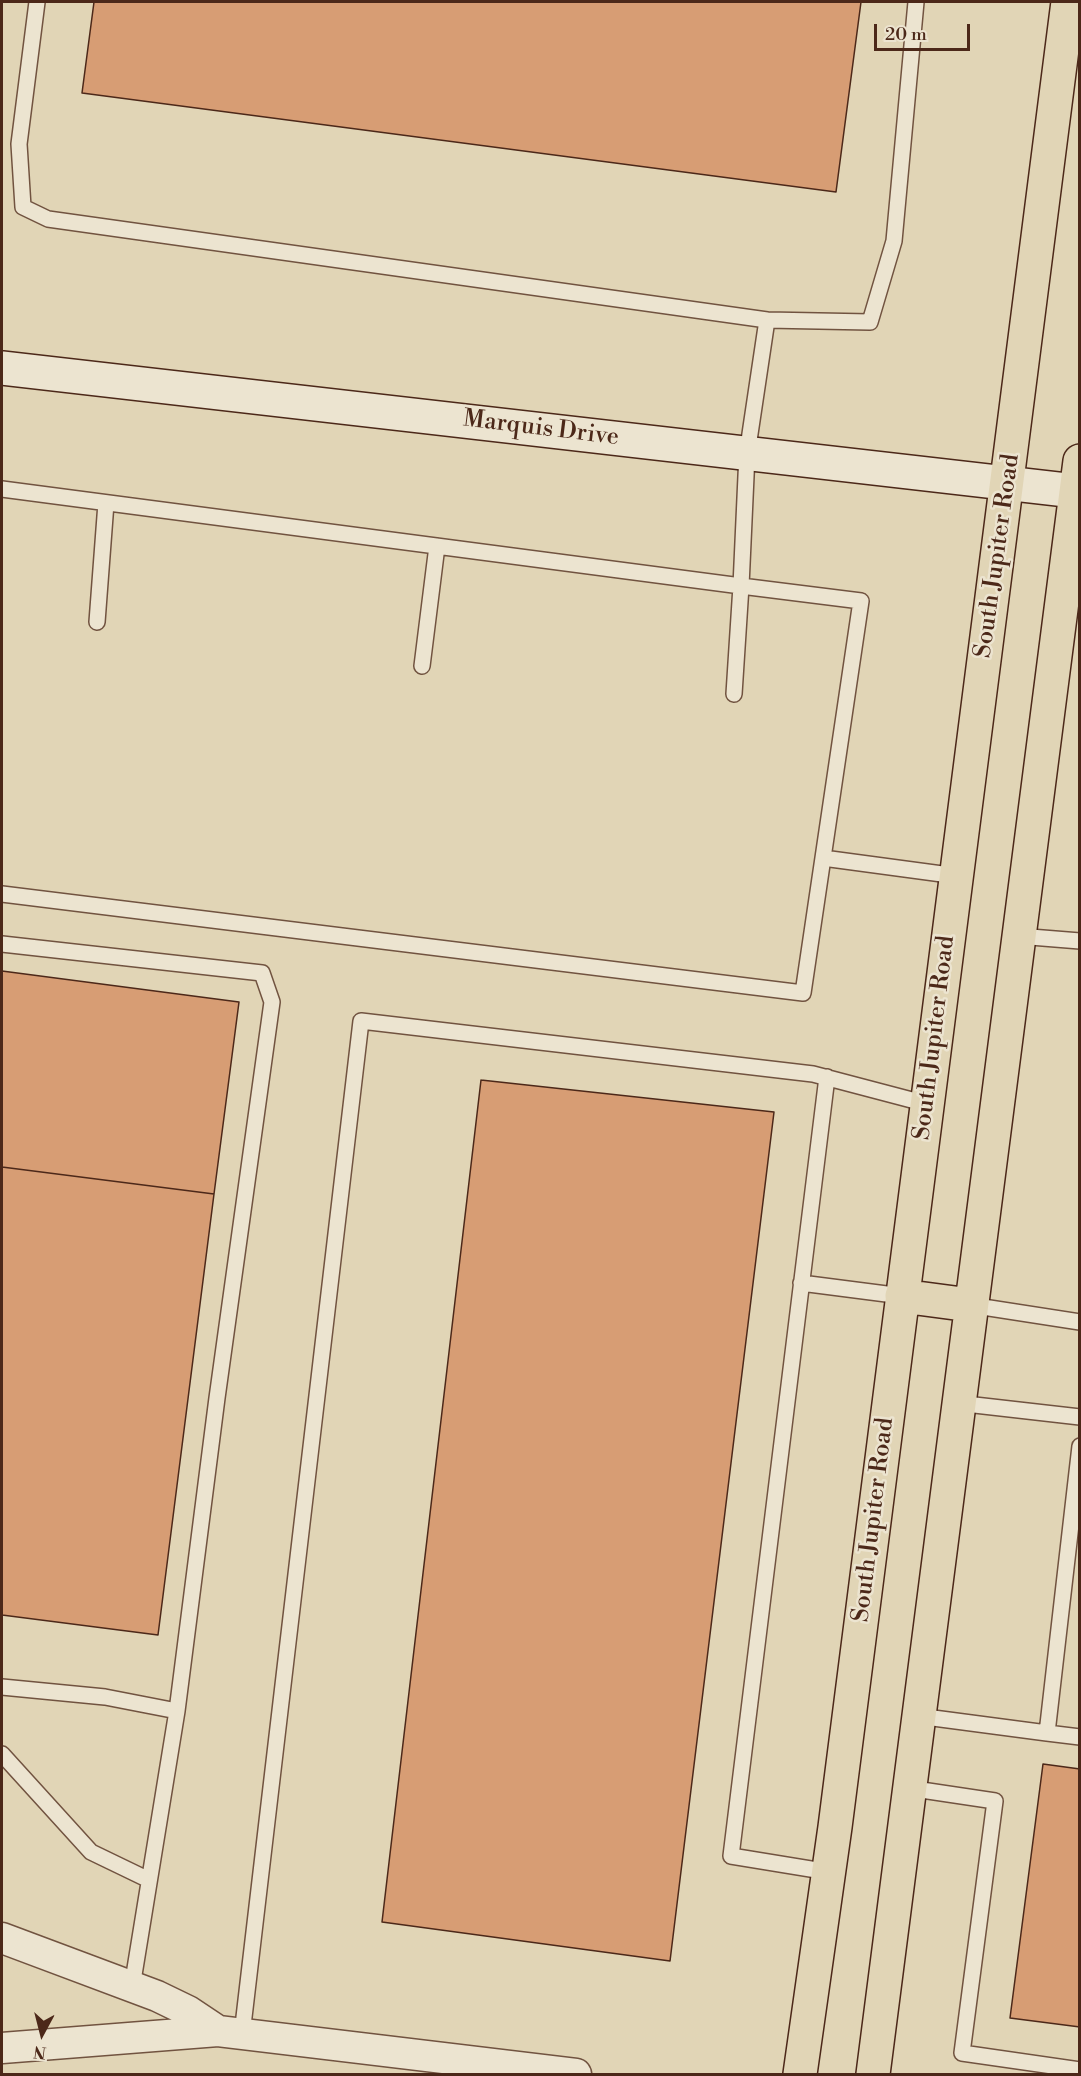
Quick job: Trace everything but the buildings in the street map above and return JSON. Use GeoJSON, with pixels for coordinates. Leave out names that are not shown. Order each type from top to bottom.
{"type":"FeatureCollection","features":[{"type":"Feature","properties":{"kind":"main road","name":"South Jupiter Road"},"geometry":{"type":"LineString","coordinates":[[800,2074],[829,1872],[1068,2]]}},
{"type":"Feature","properties":{"kind":"main road"},"geometry":{"type":"LineString","coordinates":[[873,2074],[957,1403],[1078,481]]}},
{"type":"Feature","properties":{"kind":"main road"},"geometry":{"type":"LineString","coordinates":[[902,1296],[970,1305]]}},
{"type":"Feature","properties":{"kind":"street","name":"Marquis Drive"},"geometry":{"type":"LineString","coordinates":[[2,368],[1007,484],[1078,481]]}},
{"type":"Feature","properties":{"kind":"street"},"geometry":{"type":"LineString","coordinates":[[2,1938],[132,1987],[188,2011],[230,2033]]}},
{"type":"Feature","properties":{"kind":"street"},"geometry":{"type":"LineString","coordinates":[[2,2048],[230,2033],[478,2069],[576,2074]]}},
{"type":"Feature","properties":{"kind":"lane"},"geometry":{"type":"LineString","coordinates":[[37,2],[19,144],[23,207],[48,219],[767,320],[870,322],[894,241],[916,2]]}},
{"type":"Feature","properties":{"kind":"lane"},"geometry":{"type":"LineString","coordinates":[[734,694],[747,454],[767,320]]}},
{"type":"Feature","properties":{"kind":"lane"},"geometry":{"type":"LineString","coordinates":[[2,489],[861,601],[803,993],[2,894]]}},
{"type":"Feature","properties":{"kind":"lane"},"geometry":{"type":"LineString","coordinates":[[97,622],[106,503]]}},
{"type":"Feature","properties":{"kind":"lane"},"geometry":{"type":"LineString","coordinates":[[422,666],[436,546]]}},
{"type":"Feature","properties":{"kind":"lane"},"geometry":{"type":"LineString","coordinates":[[823,858],[957,876]]}},
{"type":"Feature","properties":{"kind":"lane"},"geometry":{"type":"LineString","coordinates":[[1018,936],[1080,941]]}},
{"type":"Feature","properties":{"kind":"lane"},"geometry":{"type":"LineString","coordinates":[[2,944],[262,973],[272,1002],[217,1398],[177,1711],[132,1987]]}},
{"type":"Feature","properties":{"kind":"lane"},"geometry":{"type":"LineString","coordinates":[[230,2033],[361,1021],[826,1077],[927,1104]]}},
{"type":"Feature","properties":{"kind":"lane"},"geometry":{"type":"LineString","coordinates":[[826,1077],[731,1856],[829,1872]]}},
{"type":"Feature","properties":{"kind":"lane"},"geometry":{"type":"LineString","coordinates":[[801,1283],[902,1296]]}},
{"type":"Feature","properties":{"kind":"lane"},"geometry":{"type":"LineString","coordinates":[[970,1305],[1080,1322]]}},
{"type":"Feature","properties":{"kind":"lane"},"geometry":{"type":"LineString","coordinates":[[957,1403],[1080,1417]]}},
{"type":"Feature","properties":{"kind":"lane"},"geometry":{"type":"LineString","coordinates":[[1047,1733],[1080,1446]]}},
{"type":"Feature","properties":{"kind":"lane"},"geometry":{"type":"LineString","coordinates":[[2,1687],[105,1697],[177,1711]]}},
{"type":"Feature","properties":{"kind":"lane"},"geometry":{"type":"LineString","coordinates":[[918,1716],[1080,1737]]}},
{"type":"Feature","properties":{"kind":"lane"},"geometry":{"type":"LineString","coordinates":[[2,1754],[91,1852],[149,1880]]}},
{"type":"Feature","properties":{"kind":"lane"},"geometry":{"type":"LineString","coordinates":[[908,1788],[995,1801],[962,2053],[1008,2068],[1080,2070]]}}]}
